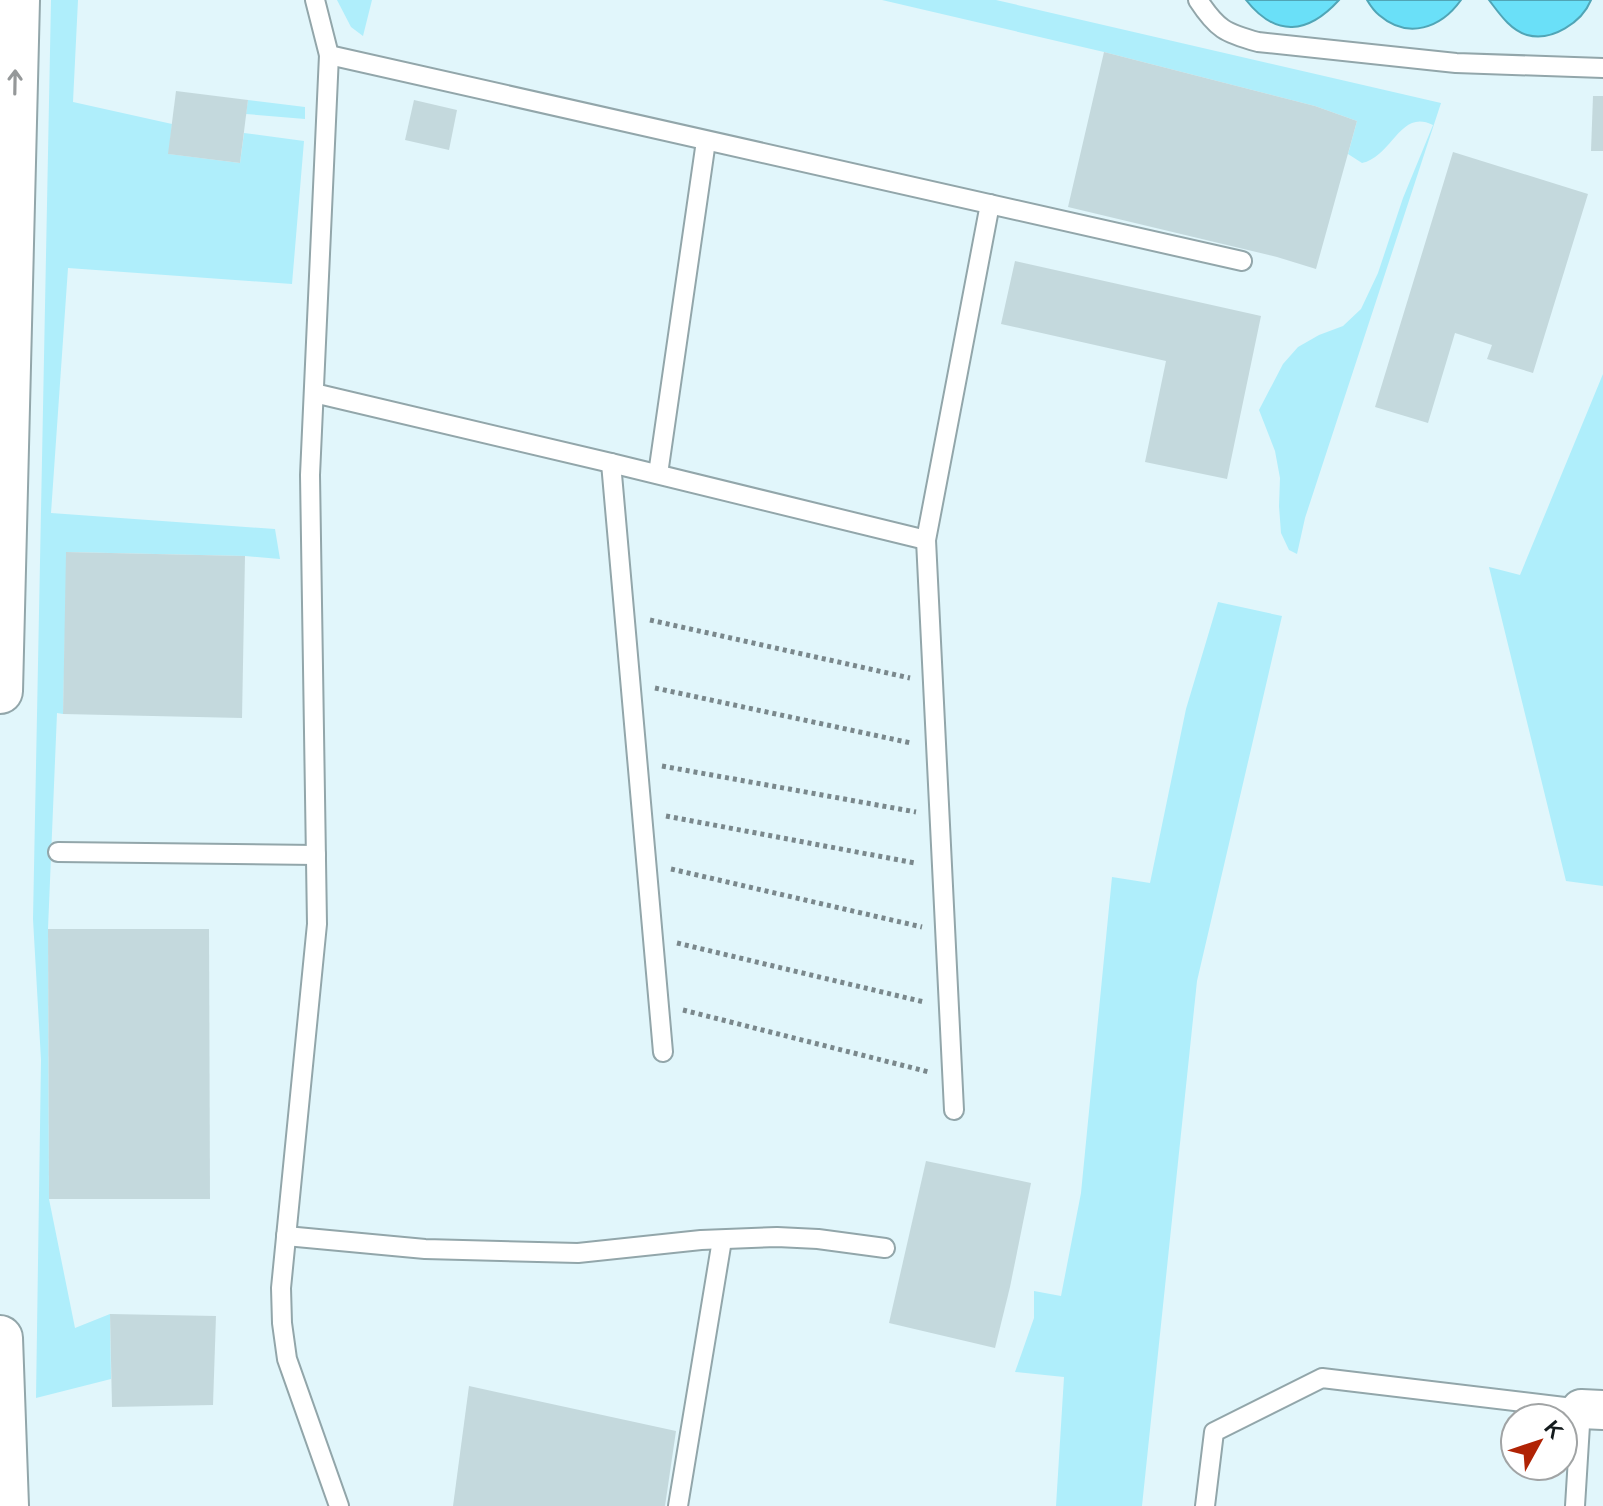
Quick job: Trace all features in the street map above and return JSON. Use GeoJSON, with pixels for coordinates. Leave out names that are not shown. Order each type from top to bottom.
{"type":"FeatureCollection","features":[{"type":"Feature","properties":{"kind":"main road"},"geometry":{"type":"LineString","coordinates":[[0,691],[17,0]]}},
{"type":"Feature","properties":{"kind":"main road"},"geometry":{"type":"LineString","coordinates":[[0,1338],[6,1506]]}},
{"type":"Feature","properties":{"kind":"lane"},"geometry":{"type":"LineString","coordinates":[[315,0],[329,55],[310,475],[317,924],[281,1288],[287,1359],[339,1506]]}},
{"type":"Feature","properties":{"kind":"lane"},"geometry":{"type":"LineString","coordinates":[[1198,0],[1208,15],[1228,34],[1258,42],[1456,63],[1603,68]]}},
{"type":"Feature","properties":{"kind":"lane"},"geometry":{"type":"LineString","coordinates":[[329,55],[1242,261]]}},
{"type":"Feature","properties":{"kind":"lane"},"geometry":{"type":"LineString","coordinates":[[658,474],[706,141]]}},
{"type":"Feature","properties":{"kind":"lane"},"geometry":{"type":"LineString","coordinates":[[954,1110],[926,540],[990,204]]}},
{"type":"Feature","properties":{"kind":"lane"},"geometry":{"type":"LineString","coordinates":[[314,393],[926,540]]}},
{"type":"Feature","properties":{"kind":"lane"},"geometry":{"type":"LineString","coordinates":[[611,463],[663,1052]]}},
{"type":"Feature","properties":{"kind":"lane"},"geometry":{"type":"LineString","coordinates":[[58,852],[316,855]]}},
{"type":"Feature","properties":{"kind":"lane"},"geometry":{"type":"LineString","coordinates":[[286,1236],[425,1249],[578,1253],[777,1237],[885,1248]]}},
{"type":"Feature","properties":{"kind":"lane"},"geometry":{"type":"LineString","coordinates":[[678,1506],[722,1240]]}},
{"type":"Feature","properties":{"kind":"lane"},"geometry":{"type":"LineString","coordinates":[[1205,1506],[1214,1432],[1322,1378],[1592,1409],[1575,1506]]}},
{"type":"Feature","properties":{"kind":"path"},"geometry":{"type":"LineString","coordinates":[[625,615],[934,683]]}},
{"type":"Feature","properties":{"kind":"path"},"geometry":{"type":"LineString","coordinates":[[630,683],[937,748]]}},
{"type":"Feature","properties":{"kind":"path"},"geometry":{"type":"LineString","coordinates":[[637,762],[940,816]]}},
{"type":"Feature","properties":{"kind":"path"},"geometry":{"type":"LineString","coordinates":[[641,811],[943,868]]}},
{"type":"Feature","properties":{"kind":"path"},"geometry":{"type":"LineString","coordinates":[[646,863],[945,932]]}},
{"type":"Feature","properties":{"kind":"path"},"geometry":{"type":"LineString","coordinates":[[653,937],[949,1008]]}},
{"type":"Feature","properties":{"kind":"path"},"geometry":{"type":"LineString","coordinates":[[658,1004],[952,1077]]}},
{"type":"Feature","properties":{"kind":"shaded area"},"geometry":{"type":"Polygon","coordinates":[[[51,0],[78,0],[73,102],[172,124],[169,154],[240,163],[244,133],[304,141],[292,284],[68,268],[51,513],[275,529],[280,559],[67,552],[63,714],[57,713],[48,929],[49,1199],[75,1328],[110,1314],[111,1379],[36,1398],[41,1060],[33,919],[51,0]]]}},
{"type":"Feature","properties":{"kind":"shaded area"},"geometry":{"type":"Polygon","coordinates":[[[337,0],[372,0],[363,36],[351,27],[337,0]]]}},
{"type":"Feature","properties":{"kind":"shaded area"},"geometry":{"type":"Polygon","coordinates":[[[882,0],[996,0],[1441,103],[1305,518],[1297,554],[1289,550],[1281,533],[1280,478],[1275,451],[1259,410],[1283,364],[1298,347],[1343,326],[1361,309],[1378,273],[1403,198],[1433,125],[1422,121],[1412,123],[1382,152],[1362,163],[1348,154],[1357,121],[1315,106],[882,0]]]}},
{"type":"Feature","properties":{"kind":"shaded area"},"geometry":{"type":"Polygon","coordinates":[[[1246,0],[1339,0],[1316,20],[1292,27],[1269,21],[1246,0]]]}},
{"type":"Feature","properties":{"kind":"shaded area"},"geometry":{"type":"Polygon","coordinates":[[[1367,0],[1461,0],[1434,24],[1412,29],[1390,23],[1367,0]]]}},
{"type":"Feature","properties":{"kind":"shaded area"},"geometry":{"type":"Polygon","coordinates":[[[1489,0],[1591,0],[1573,23],[1556,33],[1537,36],[1515,29],[1489,0]]]}},
{"type":"Feature","properties":{"kind":"shaded area"},"geometry":{"type":"Polygon","coordinates":[[[248,100],[305,107],[305,119],[246,114],[248,100]]]}},
{"type":"Feature","properties":{"kind":"shaded area"},"geometry":{"type":"Polygon","coordinates":[[[1603,374],[1603,886],[1566,881],[1489,567],[1520,575],[1603,374]]]}},
{"type":"Feature","properties":{"kind":"shaded area"},"geometry":{"type":"Polygon","coordinates":[[[1218,602],[1282,616],[1197,981],[1142,1506],[1056,1506],[1064,1377],[1015,1372],[1034,1318],[1034,1291],[1061,1296],[1081,1193],[1112,877],[1150,883],[1186,709],[1218,602]]]}},
{"type":"Feature","properties":{"kind":"building"},"geometry":{"type":"Polygon","coordinates":[[[1104,52],[1315,106],[1357,121],[1316,269],[1068,207],[1104,52]]]}},
{"type":"Feature","properties":{"kind":"building"},"geometry":{"type":"Polygon","coordinates":[[[176,91],[248,100],[240,163],[168,154],[176,91]]]}},
{"type":"Feature","properties":{"kind":"building"},"geometry":{"type":"Polygon","coordinates":[[[1593,96],[1603,96],[1603,151],[1591,151],[1593,96]]]}},
{"type":"Feature","properties":{"kind":"building"},"geometry":{"type":"Polygon","coordinates":[[[414,100],[457,110],[449,150],[405,140],[414,100]]]}},
{"type":"Feature","properties":{"kind":"building"},"geometry":{"type":"Polygon","coordinates":[[[1453,152],[1588,194],[1533,373],[1487,359],[1492,345],[1455,333],[1428,423],[1375,407],[1453,152]]]}},
{"type":"Feature","properties":{"kind":"building"},"geometry":{"type":"Polygon","coordinates":[[[1015,261],[1261,316],[1227,479],[1145,462],[1166,361],[1001,324],[1015,261]]]}},
{"type":"Feature","properties":{"kind":"building"},"geometry":{"type":"Polygon","coordinates":[[[66,552],[245,556],[242,718],[63,714],[66,552]]]}},
{"type":"Feature","properties":{"kind":"building"},"geometry":{"type":"Polygon","coordinates":[[[48,929],[209,929],[210,1199],[49,1199],[48,929]]]}},
{"type":"Feature","properties":{"kind":"building"},"geometry":{"type":"Polygon","coordinates":[[[926,1161],[1031,1183],[995,1348],[889,1323],[926,1161]]]}},
{"type":"Feature","properties":{"kind":"building"},"geometry":{"type":"Polygon","coordinates":[[[110,1314],[216,1316],[213,1405],[112,1407],[110,1314]]]}},
{"type":"Feature","properties":{"kind":"building"},"geometry":{"type":"Polygon","coordinates":[[[469,1386],[676,1431],[665,1506],[453,1506],[469,1386]]]}}]}
